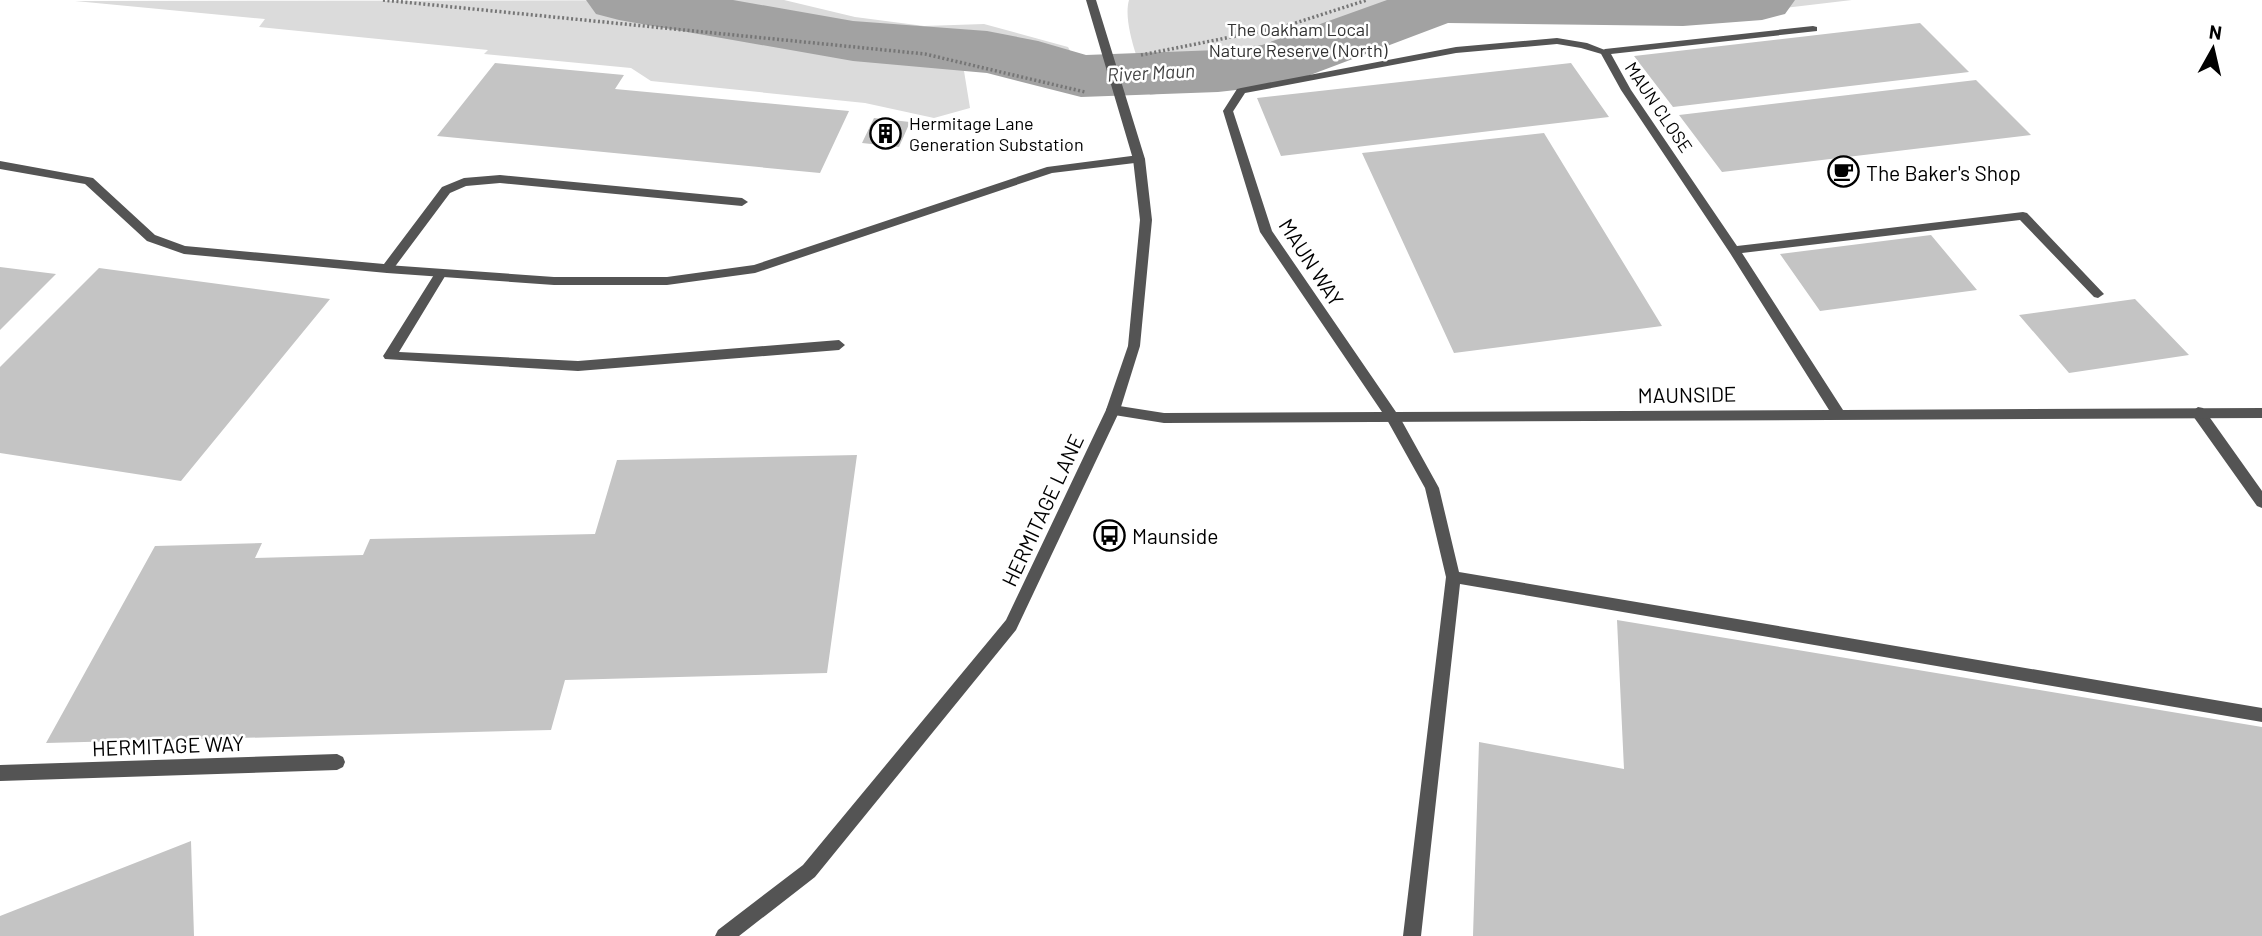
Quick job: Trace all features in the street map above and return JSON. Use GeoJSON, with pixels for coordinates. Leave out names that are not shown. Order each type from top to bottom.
{"type":"FeatureCollection","features":[{"type":"Feature","properties":{"kind":"street","name":"HERMITAGE LANE"},"geometry":{"type":"LineString","coordinates":[[724,936],[809,871],[1011,625],[1113,410],[1134,346],[1146,220],[1139,159],[1091,0]]}},
{"type":"Feature","properties":{"kind":"street","name":"MAUN CLOSE"},"geometry":{"type":"LineString","coordinates":[[1813,29],[1605,52],[1626,90],[1734,250],[1838,413]]}},
{"type":"Feature","properties":{"kind":"street","name":"MAUN WAY"},"geometry":{"type":"LineString","coordinates":[[1412,936],[1453,577],[1432,488],[1393,418],[1266,232],[1228,111],[1241,91],[1456,50],[1557,41],[1605,52]]}},
{"type":"Feature","properties":{"kind":"street"},"geometry":{"type":"LineString","coordinates":[[0,165],[89,181],[151,237],[184,250],[554,281],[667,281],[755,270],[1051,170],[1139,159]]}},
{"type":"Feature","properties":{"kind":"street"},"geometry":{"type":"LineString","coordinates":[[387,269],[446,190],[464,182],[500,179],[742,202]]}},
{"type":"Feature","properties":{"kind":"street"},"geometry":{"type":"LineString","coordinates":[[1734,250],[2022,216],[2098,294]]}},
{"type":"Feature","properties":{"kind":"street"},"geometry":{"type":"LineString","coordinates":[[441,272],[390,356],[578,366],[839,345]]}},
{"type":"Feature","properties":{"kind":"street","name":"MAUNSIDE"},"geometry":{"type":"LineString","coordinates":[[1113,410],[1164,418],[2262,413]]}},
{"type":"Feature","properties":{"kind":"street"},"geometry":{"type":"LineString","coordinates":[[2198,412],[2262,502]]}},
{"type":"Feature","properties":{"kind":"street"},"geometry":{"type":"LineString","coordinates":[[1453,577],[2262,715]]}},
{"type":"Feature","properties":{"kind":"street","name":"HERMITAGE WAY"},"geometry":{"type":"LineString","coordinates":[[0,773],[337,762]]}},
{"type":"Feature","properties":{"kind":"path"},"geometry":{"type":"LineString","coordinates":[[383,0],[925,54],[1091,93],[1116,86]]}},
{"type":"Feature","properties":{"kind":"path"},"geometry":{"type":"LineString","coordinates":[[1110,64],[1286,26],[1367,0]]}},
{"type":"Feature","properties":{"kind":"green space"},"geometry":{"type":"Polygon","coordinates":[[[784,0],[855,17],[924,26],[984,24],[1068,47],[1078,65],[1030,74],[975,61],[964,71],[970,108],[934,118],[865,103],[651,81],[631,68],[484,54],[488,50],[259,27],[265,19],[75,1],[784,0]]]}},
{"type":"Feature","properties":{"kind":"green space","name":"The Oakham Local Nature Reserve (North)"},"geometry":{"type":"Polygon","coordinates":[[[1129,0],[1852,0],[1707,17],[1430,20],[1325,59],[1317,69],[1150,95],[1130,34],[1129,0]]]}},
{"type":"Feature","properties":{"kind":"building"},"geometry":{"type":"Polygon","coordinates":[[[1920,23],[1969,72],[1673,107],[1634,56],[1920,23]]]}},
{"type":"Feature","properties":{"kind":"building"},"geometry":{"type":"Polygon","coordinates":[[[495,63],[624,75],[615,89],[849,111],[820,173],[437,136],[495,63]]]}},
{"type":"Feature","properties":{"kind":"building"},"geometry":{"type":"Polygon","coordinates":[[[1571,63],[1609,117],[1281,156],[1257,98],[1571,63]]]}},
{"type":"Feature","properties":{"kind":"building"},"geometry":{"type":"Polygon","coordinates":[[[1976,80],[2031,135],[1722,172],[1679,115],[1976,80]]]}},
{"type":"Feature","properties":{"kind":"building","name":"Hermitage Lane Generation Substation"},"geometry":{"type":"Polygon","coordinates":[[[874,118],[910,122],[899,147],[862,143],[874,118]]]}},
{"type":"Feature","properties":{"kind":"building"},"geometry":{"type":"Polygon","coordinates":[[[1544,133],[1662,326],[1454,353],[1362,153],[1544,133]]]}},
{"type":"Feature","properties":{"kind":"building"},"geometry":{"type":"Polygon","coordinates":[[[1931,235],[1977,290],[1820,311],[1780,254],[1931,235]]]}},
{"type":"Feature","properties":{"kind":"building"},"geometry":{"type":"Polygon","coordinates":[[[0,267],[56,274],[0,330],[0,267]]]}},
{"type":"Feature","properties":{"kind":"building"},"geometry":{"type":"Polygon","coordinates":[[[99,268],[330,299],[181,481],[0,453],[0,367],[99,268]]]}},
{"type":"Feature","properties":{"kind":"building"},"geometry":{"type":"Polygon","coordinates":[[[2135,299],[2189,355],[2069,373],[2019,315],[2135,299]]]}},
{"type":"Feature","properties":{"kind":"building"},"geometry":{"type":"Polygon","coordinates":[[[857,455],[827,673],[565,680],[551,730],[46,743],[155,546],[262,543],[255,558],[363,555],[370,539],[595,534],[617,460],[857,455]]]}},
{"type":"Feature","properties":{"kind":"building"},"geometry":{"type":"Polygon","coordinates":[[[1617,620],[2262,727],[2262,936],[1473,936],[1479,742],[1624,769],[1617,620]]]}},
{"type":"Feature","properties":{"kind":"building"},"geometry":{"type":"Polygon","coordinates":[[[191,841],[194,936],[0,936],[0,916],[191,841]]]}},
{"type":"Feature","properties":{"kind":"waterway","name":"River Maun"},"geometry":{"type":"LineString","coordinates":[[619,0],[853,41],[987,52],[1038,62],[1081,76],[1218,71],[1273,65],[1440,3],[1683,6],[1762,0]]}},
{"type":"Feature","properties":{"kind":"place","name":"Hermitage Lane Generation Substation"},"geometry":{"type":"Point","coordinates":[886,133]}},
{"type":"Feature","properties":{"kind":"place","name":"The Baker's Shop"},"geometry":{"type":"Point","coordinates":[1843,172]}},
{"type":"Feature","properties":{"kind":"place","name":"Maunside"},"geometry":{"type":"Point","coordinates":[1109,535]}}]}
